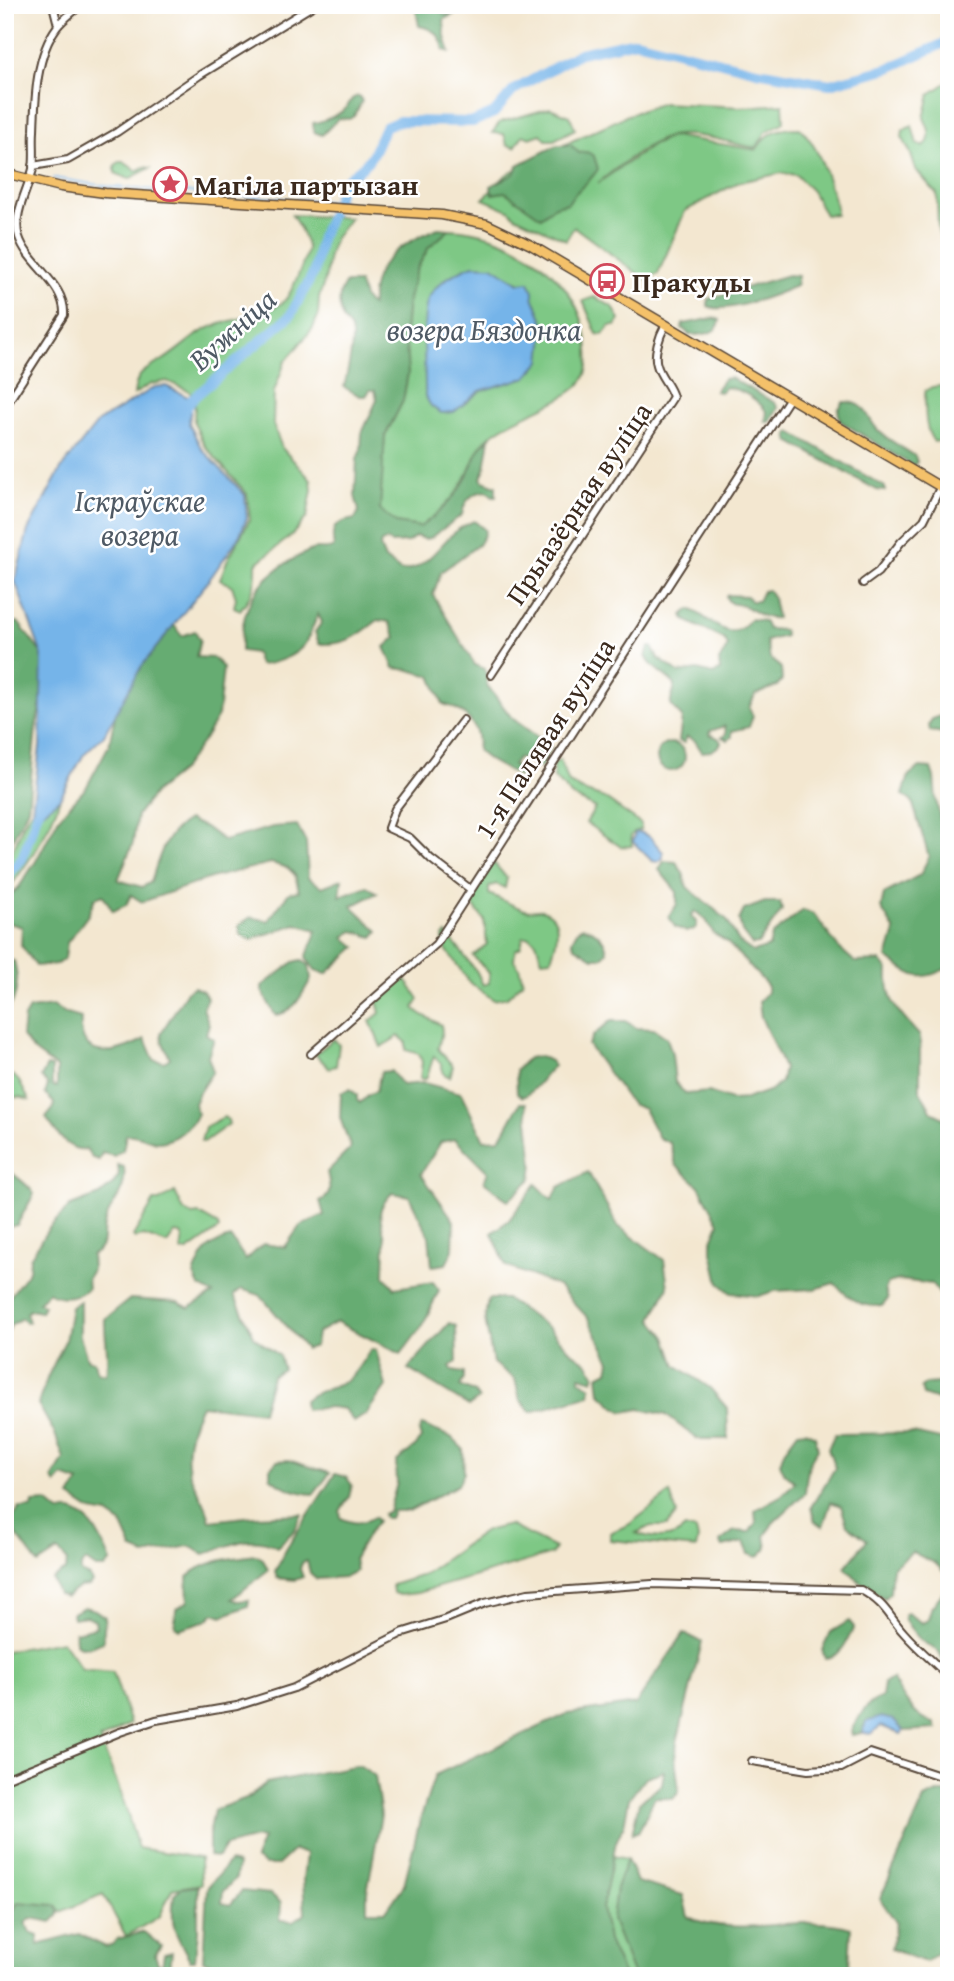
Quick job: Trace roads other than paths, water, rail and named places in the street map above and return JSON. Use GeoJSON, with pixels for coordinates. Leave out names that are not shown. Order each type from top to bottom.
{"type":"FeatureCollection","features":[{"type":"Feature","properties":{"kind":"main road"},"geometry":{"type":"LineString","coordinates":[[5,173],[61,187],[105,193],[442,215],[468,219],[510,233],[945,490]]}},
{"type":"Feature","properties":{"kind":"street"},"geometry":{"type":"LineString","coordinates":[[53,5],[58,25]]}},
{"type":"Feature","properties":{"kind":"street"},"geometry":{"type":"LineString","coordinates":[[5,407],[64,315],[59,293],[24,247],[19,235],[22,202],[33,166],[35,97],[42,63],[58,25],[81,5]]}},
{"type":"Feature","properties":{"kind":"street"},"geometry":{"type":"LineString","coordinates":[[33,166],[68,160],[117,132],[200,75],[314,5]]}},
{"type":"Feature","properties":{"kind":"street","name":"Прыазёрная вуліца"},"geometry":{"type":"LineString","coordinates":[[491,675],[673,397],[656,365],[660,334],[666,326]]}},
{"type":"Feature","properties":{"kind":"street","name":"1-я Палявая вуліца"},"geometry":{"type":"LineString","coordinates":[[311,1054],[436,944],[789,399]]}},
{"type":"Feature","properties":{"kind":"street"},"geometry":{"type":"LineString","coordinates":[[863,583],[878,572],[901,542],[924,520],[932,503],[945,490]]}},
{"type":"Feature","properties":{"kind":"street"},"geometry":{"type":"LineString","coordinates":[[463,720],[395,809],[387,828],[410,838],[431,859],[470,889]]}},
{"type":"Feature","properties":{"kind":"street"},"geometry":{"type":"LineString","coordinates":[[5,1779],[111,1735],[156,1720],[237,1706],[294,1688],[404,1632],[485,1603],[528,1593],[652,1584],[861,1590],[888,1610],[903,1632],[949,1677]]}},
{"type":"Feature","properties":{"kind":"street"},"geometry":{"type":"LineString","coordinates":[[752,1761],[808,1770],[841,1768],[870,1753],[949,1779]]}},
{"type":"Feature","properties":{"kind":"water","name":"возера Бяздонка"},"geometry":{"type":"Polygon","coordinates":[[[473,265],[492,266],[519,283],[529,282],[545,325],[541,361],[527,377],[480,391],[454,412],[441,413],[431,406],[425,396],[426,305],[433,291],[442,282],[473,265]]]}},
{"type":"Feature","properties":{"kind":"water","name":"Іскраўскае возера"},"geometry":{"type":"Polygon","coordinates":[[[166,386],[192,399],[189,423],[201,448],[245,495],[247,518],[239,537],[209,580],[141,667],[104,735],[84,754],[60,798],[38,816],[32,810],[40,746],[42,655],[15,581],[28,530],[61,469],[98,422],[155,387],[166,386]]]}},
{"type":"Feature","properties":{"kind":"water"},"geometry":{"type":"Polygon","coordinates":[[[640,832],[650,837],[663,852],[663,858],[658,862],[652,861],[633,842],[635,833],[640,832]]]}},
{"type":"Feature","properties":{"kind":"water"},"geometry":{"type":"Polygon","coordinates":[[[881,1717],[893,1720],[904,1731],[901,1734],[881,1726],[871,1734],[862,1733],[866,1722],[881,1717]]]}},
{"type":"Feature","properties":{"kind":"waterway","name":"Вужніца"},"geometry":{"type":"LineString","coordinates":[[336,203],[341,186],[365,165],[385,127],[399,121],[473,122],[494,113],[514,90],[580,53],[636,41],[757,71],[830,84],[889,68],[949,41]]}},
{"type":"Feature","properties":{"kind":"waterway"},"geometry":{"type":"LineString","coordinates":[[54,178],[111,187],[336,202]]}},
{"type":"Feature","properties":{"kind":"waterway","name":"Вужніца"},"geometry":{"type":"LineString","coordinates":[[185,411],[192,399],[290,316],[314,272],[321,237],[331,215]]}},
{"type":"Feature","properties":{"kind":"waterway","name":"Вужніца"},"geometry":{"type":"LineString","coordinates":[[5,877],[22,859],[41,802]]}},
{"type":"Feature","properties":{"kind":"place","name":"Магіла партызан"},"geometry":{"type":"Point","coordinates":[170,184]}},
{"type":"Feature","properties":{"kind":"place","name":"Пракуды"},"geometry":{"type":"Point","coordinates":[607,281]}}]}
